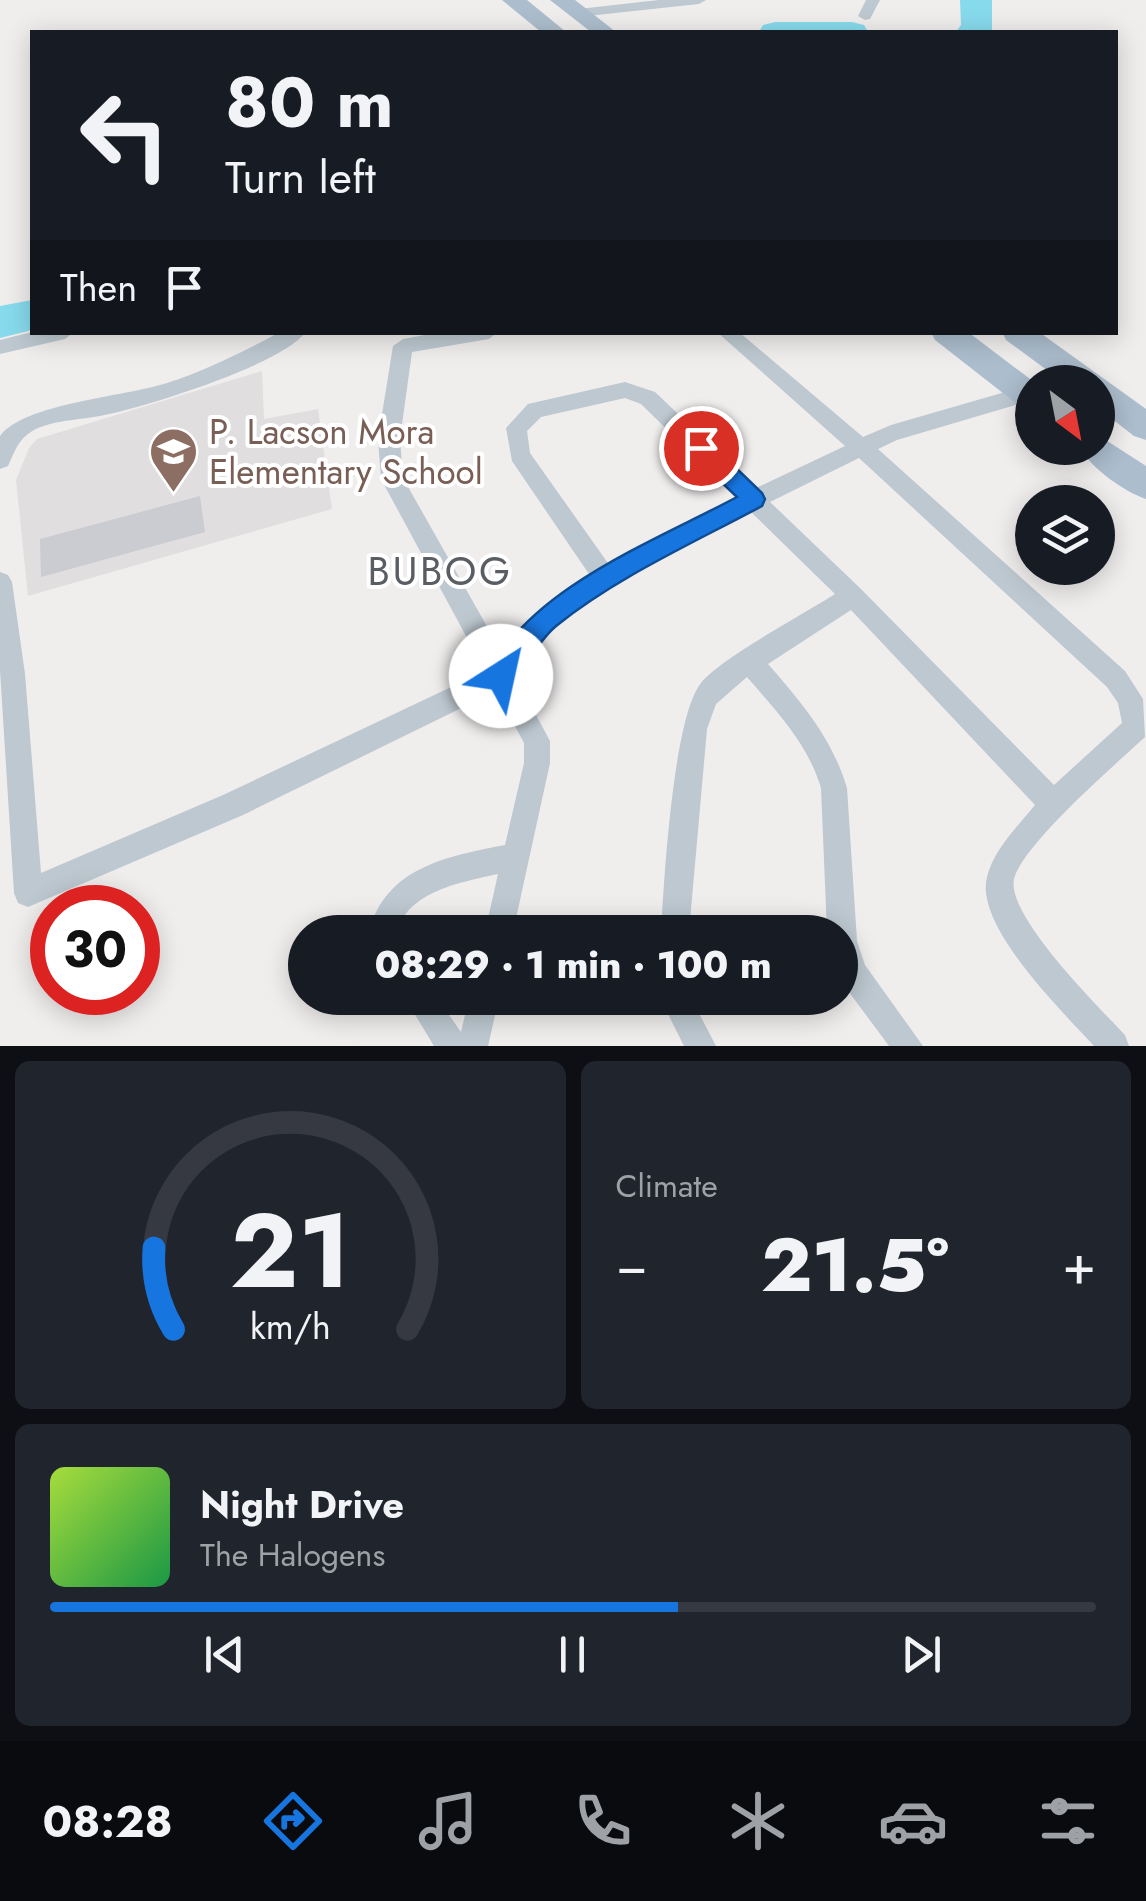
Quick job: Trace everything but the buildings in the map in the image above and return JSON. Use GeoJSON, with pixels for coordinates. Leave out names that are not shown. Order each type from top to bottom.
{"type":"FeatureCollection","features":[{"type":"Feature","properties":{"kind":"main road"},"geometry":{"type":"LineString","coordinates":[[513,0],[550,30]]}},
{"type":"Feature","properties":{"kind":"main road"},"geometry":{"type":"LineString","coordinates":[[570,6],[602,30]]}},
{"type":"Feature","properties":{"kind":"main road"},"geometry":{"type":"LineString","coordinates":[[950,335],[1015,385]]}},
{"type":"Feature","properties":{"kind":"main road"},"geometry":{"type":"LineString","coordinates":[[1020,335],[1062,365]]}},
{"type":"Feature","properties":{"kind":"main road"},"geometry":{"type":"LineString","coordinates":[[1115,404],[1146,427]]}},
{"type":"Feature","properties":{"kind":"main road"},"geometry":{"type":"LineString","coordinates":[[1115,462],[1146,485]]}},
{"type":"Feature","properties":{"kind":"street"},"geometry":{"type":"LineString","coordinates":[[570,6],[699,0]]}},
{"type":"Feature","properties":{"kind":"street"},"geometry":{"type":"LineString","coordinates":[[866,16],[873,0]]}},
{"type":"Feature","properties":{"kind":"street"},"geometry":{"type":"LineString","coordinates":[[0,348],[53,335]]}},
{"type":"Feature","properties":{"kind":"street"},"geometry":{"type":"LineString","coordinates":[[0,460],[7,440],[17,429],[35,420],[153,398],[190,386],[240,365],[292,335]]}},
{"type":"Feature","properties":{"kind":"street"},"geometry":{"type":"LineString","coordinates":[[453,335],[404,339],[389,439],[392,479],[537,741],[532,798],[503,915]]}},
{"type":"Feature","properties":{"kind":"street"},"geometry":{"type":"LineString","coordinates":[[729,335],[860,447],[1116,679],[1130,699],[1136,728],[1052,804],[1000,876],[998,899],[1012,927],[1114,1046]]}},
{"type":"Feature","properties":{"kind":"street"},"geometry":{"type":"LineString","coordinates":[[606,580],[520,455],[516,428],[535,410],[625,390],[638,392],[754,499],[853,596],[1052,804]]}},
{"type":"Feature","properties":{"kind":"street"},"geometry":{"type":"LineString","coordinates":[[0,582],[12,674],[28,894],[233,804],[501,676],[522,644],[546,619],[606,580],[754,499],[860,447],[934,418],[1015,399]]}},
{"type":"Feature","properties":{"kind":"street"},"geometry":{"type":"LineString","coordinates":[[677,915],[694,729],[701,699],[708,688],[853,596]]}},
{"type":"Feature","properties":{"kind":"street"},"geometry":{"type":"LineString","coordinates":[[750,662],[820,746],[829,765],[834,788],[842,941],[853,974],[908,1046]]}},
{"type":"Feature","properties":{"kind":"street"},"geometry":{"type":"LineString","coordinates":[[387,915],[396,903],[434,878],[458,868],[517,857]]}},
{"type":"Feature","properties":{"kind":"street"},"geometry":{"type":"LineString","coordinates":[[431,1015],[452,1046]]}},
{"type":"Feature","properties":{"kind":"street"},"geometry":{"type":"LineString","coordinates":[[472,1046],[480,1015]]}},
{"type":"Feature","properties":{"kind":"street"},"geometry":{"type":"LineString","coordinates":[[684,1015],[701,1046]]}},
{"type":"Feature","properties":{"kind":"shaded area","name":"P. Lacson Mora Elementary School"},"geometry":{"type":"Polygon","coordinates":[[[262,371],[264,419],[318,409],[332,509],[28,596],[16,480],[29,448],[37,439],[262,371]]]}},
{"type":"Feature","properties":{"kind":"waterway"},"geometry":{"type":"LineString","coordinates":[[976,0],[977,30]]}},
{"type":"Feature","properties":{"kind":"waterway"},"geometry":{"type":"LineString","coordinates":[[0,322],[30,315]]}},
{"type":"Feature","properties":{"kind":"place","name":"P. Lacson Mora Elementary School"},"geometry":{"type":"Point","coordinates":[174,494]}},
{"type":"Feature","properties":{"kind":"district","name":"BUBOG"},"geometry":{"type":"Point","coordinates":[440,571]}},
{"type":"Feature","properties":{"kind":"route"},"geometry":{"type":"LineString","coordinates":[[501,676],[522,644],[546,619],[606,580],[754,499],[701,448]]}}]}
